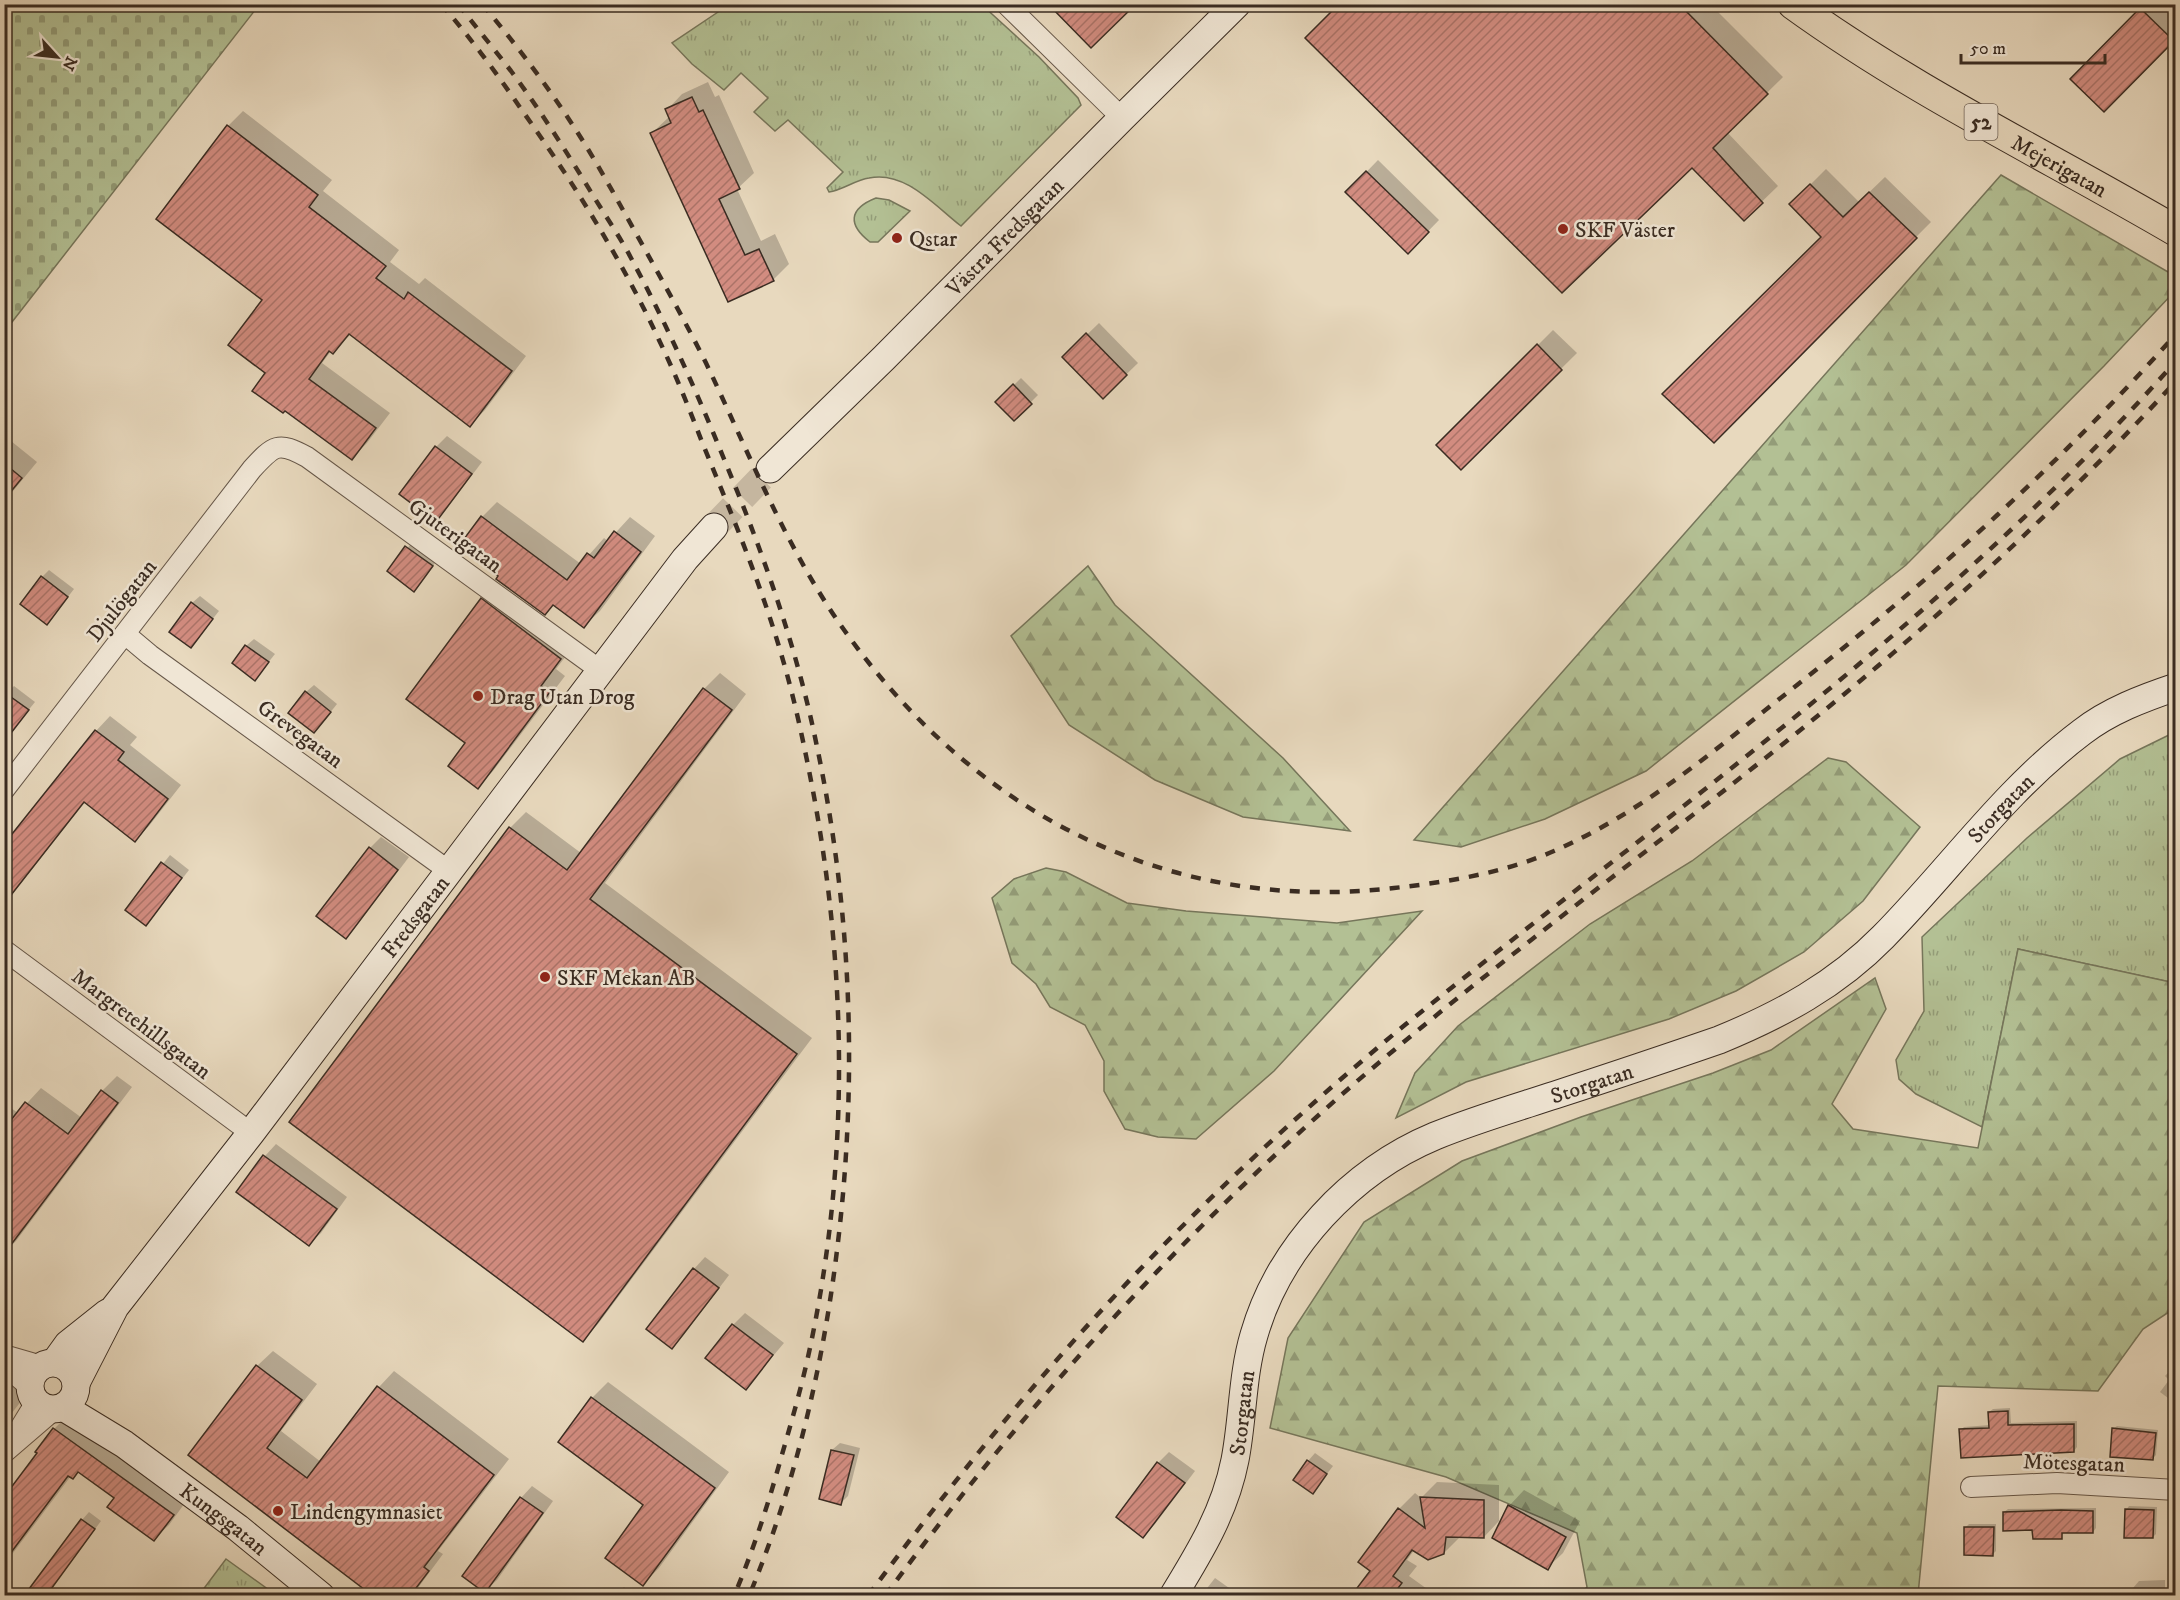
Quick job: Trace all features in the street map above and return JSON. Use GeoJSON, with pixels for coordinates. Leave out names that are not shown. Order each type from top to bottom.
{"type":"FeatureCollection","features":[{"type":"Feature","properties":{"kind":"main road","name":"Mejerigatan"},"geometry":{"type":"LineString","coordinates":[[1793,4],[1860,50],[1976,119],[2175,231]]}},
{"type":"Feature","properties":{"kind":"street"},"geometry":{"type":"LineString","coordinates":[[1006,4],[1122,118]]}},
{"type":"Feature","properties":{"kind":"street","name":"Västra Fredsgatan"},"geometry":{"type":"LineString","coordinates":[[770,469],[1237,4]]}},
{"type":"Feature","properties":{"kind":"street","name":"Djulögatan"},"geometry":{"type":"LineString","coordinates":[[4,790],[252,469],[267,453],[281,447]]}},
{"type":"Feature","properties":{"kind":"street","name":"Gjuterigatan"},"geometry":{"type":"LineString","coordinates":[[281,447],[289,447],[307,457],[600,669]]}},
{"type":"Feature","properties":{"kind":"street","name":"Fredsgatan"},"geometry":{"type":"LineString","coordinates":[[5,1453],[54,1388],[68,1344],[116,1307],[251,1134],[600,669],[685,559],[714,527]]}},
{"type":"Feature","properties":{"kind":"street","name":"Grevegatan"},"geometry":{"type":"LineString","coordinates":[[125,634],[150,655],[449,871]]}},
{"type":"Feature","properties":{"kind":"street","name":"Storgatan"},"geometry":{"type":"LineString","coordinates":[[1173,1596],[1216,1524],[1229,1487],[1236,1459],[1253,1337],[1262,1309],[1280,1274],[1297,1248],[1326,1212],[1351,1188],[1374,1170],[1434,1136],[1719,1040],[1764,1022],[1800,1002],[1827,984],[1882,938],[1991,816],[2083,731],[2114,712],[2175,687]]}},
{"type":"Feature","properties":{"kind":"street","name":"Margretehillsgatan"},"geometry":{"type":"LineString","coordinates":[[4,950],[251,1134]]}},
{"type":"Feature","properties":{"kind":"street"},"geometry":{"type":"LineString","coordinates":[[4,1355],[54,1388]]}},
{"type":"Feature","properties":{"kind":"street","name":"Kungsgatan"},"geometry":{"type":"LineString","coordinates":[[4,1365],[54,1388],[124,1444],[238,1528],[321,1596]]}},
{"type":"Feature","properties":{"kind":"street","name":"Mötesgatan"},"geometry":{"type":"LineString","coordinates":[[1971,1487],[2057,1483],[2175,1490]]}},
{"type":"Feature","properties":{"kind":"green space"},"geometry":{"type":"Polygon","coordinates":[[[724,4],[982,5],[1039,57],[1078,98],[1081,105],[961,226],[919,192],[895,179],[869,178],[829,192],[827,188],[843,172],[788,120],[775,131],[754,112],[768,98],[741,73],[724,90],[692,64],[672,43],[718,12],[724,4]]]}},
{"type":"Feature","properties":{"kind":"green space"},"geometry":{"type":"Polygon","coordinates":[[[4,5],[259,5],[5,331],[4,5]]]}},
{"type":"Feature","properties":{"kind":"green space"},"geometry":{"type":"Polygon","coordinates":[[[2001,175],[2175,276],[2175,291],[2104,366],[1906,565],[1646,771],[1545,819],[1461,847],[1414,840],[2001,175]]]}},
{"type":"Feature","properties":{"kind":"green space"},"geometry":{"type":"Polygon","coordinates":[[[876,198],[889,200],[910,211],[878,242],[870,242],[858,230],[854,218],[860,207],[876,198]]]}},
{"type":"Feature","properties":{"kind":"green space"},"geometry":{"type":"Polygon","coordinates":[[[1088,566],[1115,605],[1283,758],[1350,831],[1243,817],[1155,780],[1069,725],[1011,636],[1088,566]]]}},
{"type":"Feature","properties":{"kind":"green space"},"geometry":{"type":"Polygon","coordinates":[[[2175,732],[2175,983],[2018,949],[1982,1127],[1916,1094],[1899,1079],[1896,1060],[1924,1011],[1922,937],[2027,838],[2120,759],[2175,732]]]}},
{"type":"Feature","properties":{"kind":"green space"},"geometry":{"type":"Polygon","coordinates":[[[1828,758],[1846,762],[1920,827],[1863,901],[1804,952],[1736,991],[1669,1019],[1466,1082],[1396,1118],[1415,1073],[1458,1026],[1590,924],[1692,861],[1828,758]]]}},
{"type":"Feature","properties":{"kind":"green space"},"geometry":{"type":"Polygon","coordinates":[[[1046,868],[1066,872],[1127,903],[1186,911],[1337,923],[1422,911],[1274,1071],[1196,1139],[1158,1137],[1125,1129],[1104,1091],[1104,1061],[1085,1025],[1050,1007],[1036,984],[1012,963],[992,898],[1014,879],[1046,868]]]}},
{"type":"Feature","properties":{"kind":"green space"},"geometry":{"type":"Polygon","coordinates":[[[2018,949],[2175,983],[2175,1308],[2143,1329],[2098,1391],[1938,1386],[1918,1595],[1580,1595],[1587,1587],[1577,1533],[1446,1477],[1270,1428],[1288,1338],[1364,1222],[1462,1161],[1581,1117],[1713,1073],[1771,1050],[1875,978],[1886,1009],[1832,1104],[1853,1129],[1978,1148],[2018,949]]]}},
{"type":"Feature","properties":{"kind":"green space"},"geometry":{"type":"Polygon","coordinates":[[[226,1559],[276,1595],[199,1595],[226,1559]]]}},
{"type":"Feature","properties":{"kind":"building"},"geometry":{"type":"Polygon","coordinates":[[[1048,4],[1136,4],[1091,48],[1048,4]]]}},
{"type":"Feature","properties":{"kind":"building","name":"SKF Väster"},"geometry":{"type":"Polygon","coordinates":[[[1339,4],[1679,4],[1768,94],[1713,148],[1763,203],[1744,221],[1692,168],[1562,293],[1305,38],[1339,4]]]}},
{"type":"Feature","properties":{"kind":"building"},"geometry":{"type":"Polygon","coordinates":[[[2140,8],[2174,41],[2104,112],[2070,79],[2140,8]]]}},
{"type":"Feature","properties":{"kind":"building"},"geometry":{"type":"Polygon","coordinates":[[[692,97],[699,112],[703,110],[740,189],[719,199],[745,255],[759,249],[774,281],[728,302],[650,133],[671,123],[665,109],[692,97]]]}},
{"type":"Feature","properties":{"kind":"building"},"geometry":{"type":"Polygon","coordinates":[[[227,125],[318,195],[309,207],[386,266],[376,278],[404,299],[408,292],[512,371],[470,427],[349,334],[333,354],[329,351],[309,379],[376,428],[352,460],[285,411],[283,413],[252,391],[265,373],[228,345],[262,300],[156,219],[227,125]]]}},
{"type":"Feature","properties":{"kind":"building"},"geometry":{"type":"Polygon","coordinates":[[[1366,171],[1429,232],[1408,254],[1345,192],[1366,171]]]}},
{"type":"Feature","properties":{"kind":"building"},"geometry":{"type":"Polygon","coordinates":[[[1810,184],[1843,217],[1869,192],[1917,238],[1714,443],[1662,394],[1821,237],[1789,204],[1810,184]]]}},
{"type":"Feature","properties":{"kind":"building"},"geometry":{"type":"Polygon","coordinates":[[[1086,333],[1127,375],[1103,399],[1062,357],[1086,333]]]}},
{"type":"Feature","properties":{"kind":"building"},"geometry":{"type":"Polygon","coordinates":[[[1537,344],[1562,370],[1461,470],[1436,445],[1537,344]]]}},
{"type":"Feature","properties":{"kind":"building"},"geometry":{"type":"Polygon","coordinates":[[[1013,384],[1032,404],[1014,421],[995,402],[1013,384]]]}},
{"type":"Feature","properties":{"kind":"building"},"geometry":{"type":"Polygon","coordinates":[[[435,446],[472,474],[436,522],[399,494],[435,446]]]}},
{"type":"Feature","properties":{"kind":"building"},"geometry":{"type":"Polygon","coordinates":[[[4,463],[22,478],[4,500],[4,463]]]}},
{"type":"Feature","properties":{"kind":"building"},"geometry":{"type":"Polygon","coordinates":[[[481,516],[567,580],[587,553],[594,558],[614,531],[641,552],[584,628],[553,605],[545,615],[496,579],[498,576],[458,547],[481,516]]]}},
{"type":"Feature","properties":{"kind":"building"},"geometry":{"type":"Polygon","coordinates":[[[405,546],[433,566],[414,592],[387,571],[405,546]]]}},
{"type":"Feature","properties":{"kind":"building"},"geometry":{"type":"Polygon","coordinates":[[[41,576],[68,597],[47,625],[20,604],[41,576]]]}},
{"type":"Feature","properties":{"kind":"building","name":"Drag Utan Drog"},"geometry":{"type":"Polygon","coordinates":[[[481,598],[561,659],[541,686],[550,692],[478,789],[448,766],[465,743],[406,699],[481,598]]]}},
{"type":"Feature","properties":{"kind":"building"},"geometry":{"type":"Polygon","coordinates":[[[191,602],[213,619],[191,648],[169,632],[191,602]]]}},
{"type":"Feature","properties":{"kind":"building"},"geometry":{"type":"Polygon","coordinates":[[[245,645],[269,662],[255,681],[232,663],[245,645]]]}},
{"type":"Feature","properties":{"kind":"building","name":"SKF Mekan AB"},"geometry":{"type":"Polygon","coordinates":[[[703,688],[732,710],[590,899],[797,1054],[583,1342],[289,1122],[509,827],[567,870],[703,688]]]}},
{"type":"Feature","properties":{"kind":"building"},"geometry":{"type":"Polygon","coordinates":[[[305,691],[331,712],[314,733],[288,713],[305,691]]]}},
{"type":"Feature","properties":{"kind":"building"},"geometry":{"type":"Polygon","coordinates":[[[4,692],[29,710],[4,742],[4,692]]]}},
{"type":"Feature","properties":{"kind":"building"},"geometry":{"type":"Polygon","coordinates":[[[95,730],[124,752],[118,760],[168,799],[135,842],[84,802],[4,904],[4,844],[95,730]]]}},
{"type":"Feature","properties":{"kind":"building"},"geometry":{"type":"Polygon","coordinates":[[[369,847],[398,870],[346,939],[316,916],[369,847]]]}},
{"type":"Feature","properties":{"kind":"building"},"geometry":{"type":"Polygon","coordinates":[[[161,862],[182,878],[146,926],[125,910],[161,862]]]}},
{"type":"Feature","properties":{"kind":"building"},"geometry":{"type":"Polygon","coordinates":[[[101,1090],[118,1103],[4,1254],[4,1129],[25,1102],[68,1134],[101,1090]]]}},
{"type":"Feature","properties":{"kind":"building"},"geometry":{"type":"Polygon","coordinates":[[[263,1155],[337,1209],[309,1246],[236,1192],[263,1155]]]}},
{"type":"Feature","properties":{"kind":"building"},"geometry":{"type":"Polygon","coordinates":[[[693,1268],[719,1288],[672,1349],[646,1329],[693,1268]]]}},
{"type":"Feature","properties":{"kind":"building"},"geometry":{"type":"Polygon","coordinates":[[[732,1324],[773,1355],[746,1390],[705,1358],[732,1324]]]}},
{"type":"Feature","properties":{"kind":"building"},"geometry":{"type":"Polygon","coordinates":[[[256,1365],[302,1400],[267,1448],[307,1478],[377,1386],[494,1475],[424,1567],[429,1571],[410,1596],[373,1596],[188,1455],[256,1365]]]}},
{"type":"Feature","properties":{"kind":"building"},"geometry":{"type":"Polygon","coordinates":[[[591,1397],[715,1488],[643,1586],[605,1558],[643,1505],[558,1442],[591,1397]]]}},
{"type":"Feature","properties":{"kind":"building"},"geometry":{"type":"Polygon","coordinates":[[[2008,1411],[2008,1425],[2074,1424],[2074,1452],[1961,1458],[1959,1429],[1989,1428],[1988,1412],[2008,1411]]]}},
{"type":"Feature","properties":{"kind":"building"},"geometry":{"type":"Polygon","coordinates":[[[53,1428],[174,1515],[154,1541],[107,1507],[114,1498],[78,1472],[73,1479],[68,1476],[4,1562],[4,1497],[53,1428]]]}},
{"type":"Feature","properties":{"kind":"building"},"geometry":{"type":"Polygon","coordinates":[[[2112,1428],[2156,1433],[2153,1460],[2110,1457],[2112,1428]]]}},
{"type":"Feature","properties":{"kind":"building"},"geometry":{"type":"Polygon","coordinates":[[[831,1450],[854,1455],[841,1505],[819,1499],[831,1450]]]}},
{"type":"Feature","properties":{"kind":"building"},"geometry":{"type":"Polygon","coordinates":[[[1307,1460],[1327,1474],[1313,1494],[1293,1480],[1307,1460]]]}},
{"type":"Feature","properties":{"kind":"building"},"geometry":{"type":"Polygon","coordinates":[[[1157,1462],[1185,1483],[1143,1538],[1116,1517],[1157,1462]]]}},
{"type":"Feature","properties":{"kind":"building"},"geometry":{"type":"Polygon","coordinates":[[[520,1497],[543,1513],[485,1593],[462,1576],[520,1497]]]}},
{"type":"Feature","properties":{"kind":"building"},"geometry":{"type":"Polygon","coordinates":[[[1420,1497],[1484,1500],[1484,1538],[1446,1537],[1444,1554],[1428,1560],[1412,1550],[1393,1576],[1402,1583],[1392,1596],[1351,1596],[1370,1571],[1358,1562],[1398,1508],[1425,1528],[1420,1497]]]}},
{"type":"Feature","properties":{"kind":"building"},"geometry":{"type":"Polygon","coordinates":[[[1508,1505],[1566,1537],[1548,1570],[1492,1538],[1508,1505]]]}},
{"type":"Feature","properties":{"kind":"building"},"geometry":{"type":"Polygon","coordinates":[[[2125,1509],[2154,1510],[2153,1538],[2124,1538],[2125,1509]]]}},
{"type":"Feature","properties":{"kind":"building"},"geometry":{"type":"Polygon","coordinates":[[[2093,1511],[2093,1533],[2062,1533],[2062,1539],[2033,1539],[2032,1530],[2003,1531],[2003,1512],[2093,1511]]]}},
{"type":"Feature","properties":{"kind":"building"},"geometry":{"type":"Polygon","coordinates":[[[81,1519],[95,1529],[46,1596],[37,1596],[29,1589],[81,1519]]]}},
{"type":"Feature","properties":{"kind":"building"},"geometry":{"type":"Polygon","coordinates":[[[1964,1527],[1994,1527],[1993,1556],[1964,1555],[1964,1527]]]}},
{"type":"Feature","properties":{"kind":"tunnel"},"geometry":{"type":"LineString","coordinates":[[714,527],[770,469]]}},
{"type":"Feature","properties":{"kind":"railway"},"geometry":{"type":"LineString","coordinates":[[441,4],[501,80],[576,190],[612,249],[665,352],[763,597],[790,685],[813,791],[832,928],[837,998],[839,1067],[832,1206],[823,1274],[801,1387],[776,1476],[748,1562],[734,1596]]}},
{"type":"Feature","properties":{"kind":"railway"},"geometry":{"type":"LineString","coordinates":[[458,4],[522,86],[572,161],[626,249],[680,357],[738,493],[777,598],[808,706],[828,804],[844,928],[848,990],[848,1116],[838,1242],[825,1332],[806,1422],[781,1510],[749,1596]]}},
{"type":"Feature","properties":{"kind":"railway"},"geometry":{"type":"LineString","coordinates":[[482,4],[541,79],[612,190],[706,363],[771,502],[806,570],[847,634],[899,698],[956,754],[1018,801],[1085,839],[1157,867],[1232,885],[1312,892],[1394,888],[1435,883],[1496,871],[1535,859],[1614,820],[1671,783],[1725,742],[1935,571],[2083,433],[2176,334]]}},
{"type":"Feature","properties":{"kind":"railway"},"geometry":{"type":"LineString","coordinates":[[868,1596],[955,1482],[1047,1371],[1146,1263],[1254,1157],[1406,1024],[1805,709],[1903,627],[2089,454],[2176,361]]}},
{"type":"Feature","properties":{"kind":"railway"},"geometry":{"type":"LineString","coordinates":[[885,1596],[992,1458],[1048,1391],[1165,1263],[1290,1141],[1355,1083],[1472,986],[1772,753],[1921,629],[2052,509],[2176,381]]}},
{"type":"Feature","properties":{"kind":"place","name":"SKF Väster"},"geometry":{"type":"Point","coordinates":[1563,229]}},
{"type":"Feature","properties":{"kind":"place","name":"Qstar"},"geometry":{"type":"Point","coordinates":[897,238]}},
{"type":"Feature","properties":{"kind":"place","name":"Drag Utan Drog"},"geometry":{"type":"Point","coordinates":[478,696]}},
{"type":"Feature","properties":{"kind":"place","name":"SKF Mekan AB"},"geometry":{"type":"Point","coordinates":[545,977]}},
{"type":"Feature","properties":{"kind":"place","name":"Lindengymnasiet"},"geometry":{"type":"Point","coordinates":[278,1511]}}]}
